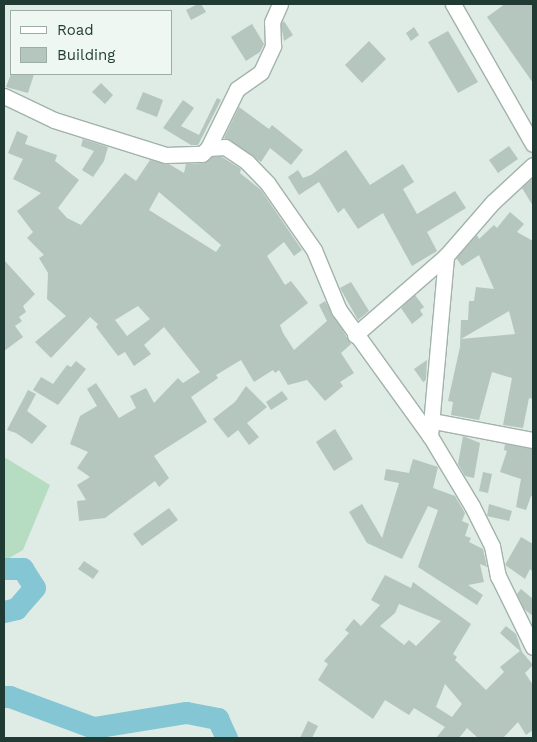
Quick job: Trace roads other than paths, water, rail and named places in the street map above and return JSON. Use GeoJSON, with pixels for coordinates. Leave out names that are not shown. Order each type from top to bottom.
{"type":"FeatureCollection","features":[{"type":"Feature","properties":{"kind":"street"},"geometry":{"type":"LineString","coordinates":[[4,96],[54,120],[166,155],[202,154],[208,148],[237,88],[261,72],[273,46],[272,22],[280,4]]}},
{"type":"Feature","properties":{"kind":"street"},"geometry":{"type":"LineString","coordinates":[[454,4],[533,144]]}},
{"type":"Feature","properties":{"kind":"street"},"geometry":{"type":"LineString","coordinates":[[208,148],[225,147],[240,157],[281,200],[314,250],[339,310],[355,335],[430,436],[492,546],[498,576],[533,647]]}},
{"type":"Feature","properties":{"kind":"street"},"geometry":{"type":"LineString","coordinates":[[355,335],[446,256],[493,202],[533,166]]}},
{"type":"Feature","properties":{"kind":"street"},"geometry":{"type":"LineString","coordinates":[[430,436],[434,421],[446,256]]}},
{"type":"Feature","properties":{"kind":"street"},"geometry":{"type":"LineString","coordinates":[[434,421],[533,440]]}},
{"type":"Feature","properties":{"kind":"waterway"},"geometry":{"type":"LineString","coordinates":[[4,569],[23,569],[35,588],[17,609],[4,612]]}},
{"type":"Feature","properties":{"kind":"waterway"},"geometry":{"type":"LineString","coordinates":[[4,697],[10,697],[94,728],[187,713],[218,719],[227,738]]}}]}
